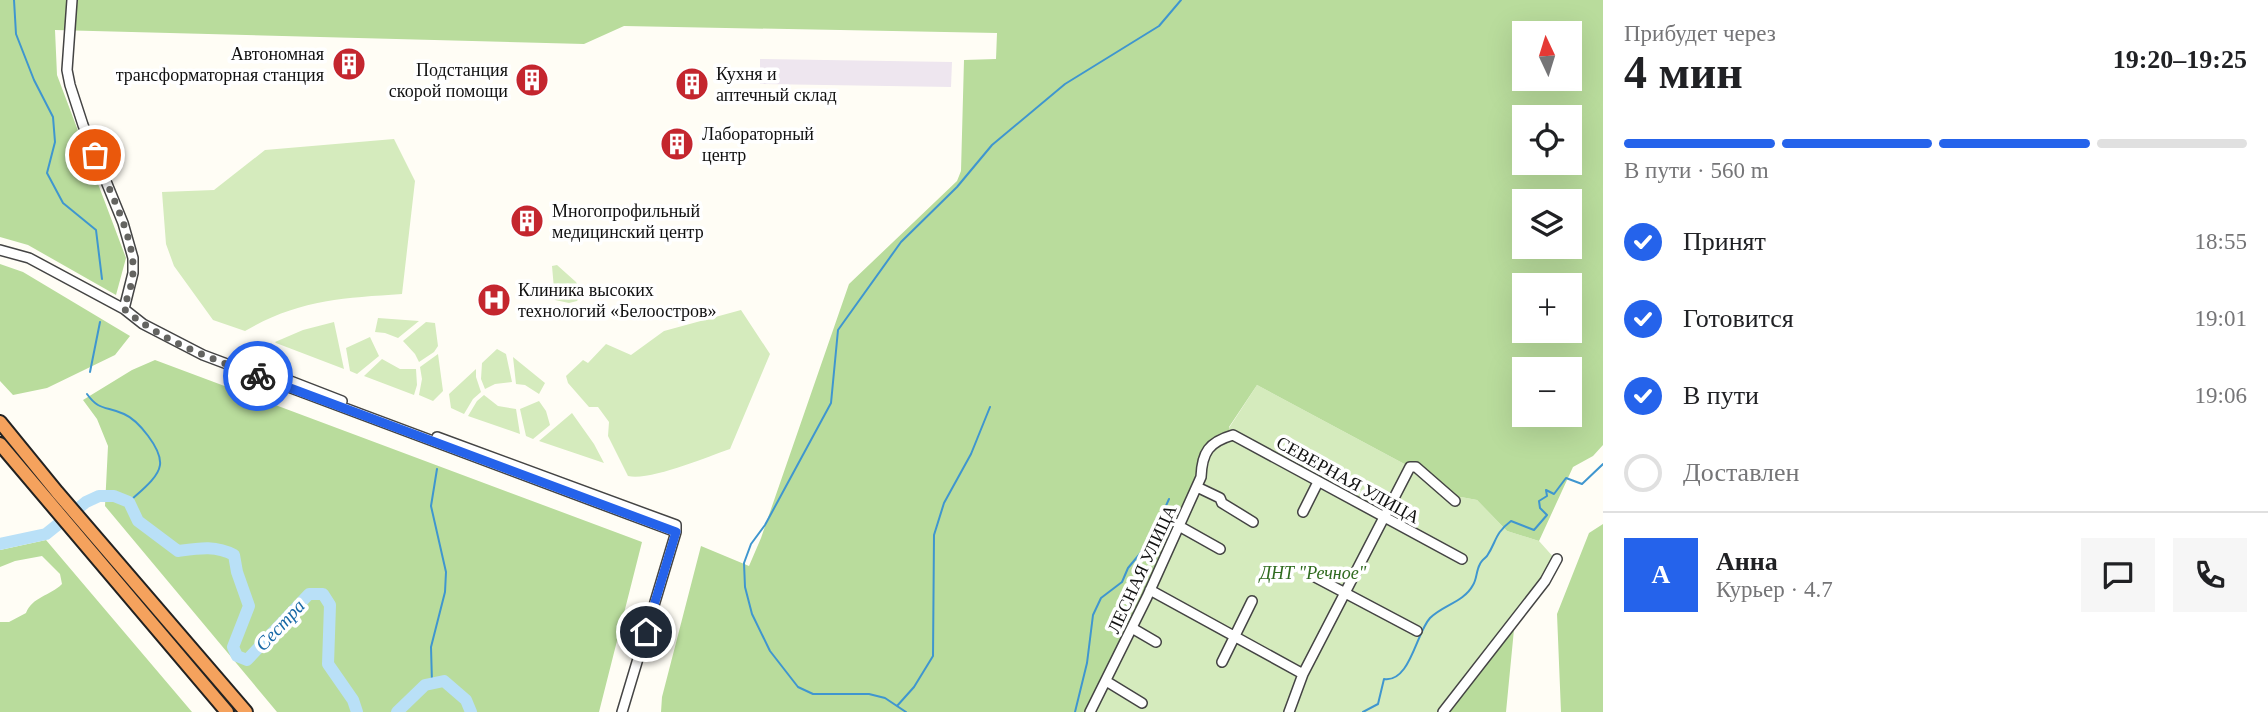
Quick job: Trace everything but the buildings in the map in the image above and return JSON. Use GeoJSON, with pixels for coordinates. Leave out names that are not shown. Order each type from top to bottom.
{"type":"FeatureCollection","features":[{"type":"Feature","properties":{"kind":"highway"},"geometry":{"type":"LineString","coordinates":[[0,422],[52,496],[76,536],[227,712]]}},
{"type":"Feature","properties":{"kind":"highway"},"geometry":{"type":"LineString","coordinates":[[0,444],[87,527],[246,712]]}},
{"type":"Feature","properties":{"kind":"street"},"geometry":{"type":"LineString","coordinates":[[72,0],[67,70],[70,85],[83,125],[123,223],[133,258],[133,273],[124,309]]}},
{"type":"Feature","properties":{"kind":"street"},"geometry":{"type":"LineString","coordinates":[[0,250],[29,258],[124,309],[154,331],[203,355],[252,374],[262,370],[676,524],[676,532],[622,712]]}},
{"type":"Feature","properties":{"kind":"street","name":"СЕВЕРНАЯ УЛИЦА"},"geometry":{"type":"LineString","coordinates":[[1218,439],[1233,435],[1462,559]]}},
{"type":"Feature","properties":{"kind":"street","name":"ЛЕСНАЯ УЛИЦА"},"geometry":{"type":"LineString","coordinates":[[1090,712],[1197,487],[1205,452],[1218,439]]}},
{"type":"Feature","properties":{"kind":"street"},"geometry":{"type":"LineString","coordinates":[[1289,712],[1303,674],[1407,471],[1413,465],[1455,501]]}},
{"type":"Feature","properties":{"kind":"street"},"geometry":{"type":"LineString","coordinates":[[1303,512],[1318,482]]}},
{"type":"Feature","properties":{"kind":"street"},"geometry":{"type":"LineString","coordinates":[[1197,487],[1220,498],[1222,503],[1253,522]]}},
{"type":"Feature","properties":{"kind":"street"},"geometry":{"type":"LineString","coordinates":[[1179,526],[1220,549]]}},
{"type":"Feature","properties":{"kind":"street"},"geometry":{"type":"LineString","coordinates":[[1443,712],[1545,581],[1558,559]]}},
{"type":"Feature","properties":{"kind":"street"},"geometry":{"type":"LineString","coordinates":[[1315,577],[1417,631]]}},
{"type":"Feature","properties":{"kind":"street"},"geometry":{"type":"LineString","coordinates":[[1150,590],[1303,674]]}},
{"type":"Feature","properties":{"kind":"street"},"geometry":{"type":"LineString","coordinates":[[1222,662],[1252,601]]}},
{"type":"Feature","properties":{"kind":"street"},"geometry":{"type":"LineString","coordinates":[[1132,628],[1156,642]]}},
{"type":"Feature","properties":{"kind":"street"},"geometry":{"type":"LineString","coordinates":[[1105,681],[1142,703]]}},
{"type":"Feature","properties":{"kind":"shaded area"},"geometry":{"type":"Polygon","coordinates":[[[760,59],[952,62],[951,87],[760,84],[760,59]]]}},
{"type":"Feature","properties":{"kind":"green space"},"geometry":{"type":"Polygon","coordinates":[[[0,0],[1603,0],[1603,445],[1593,456],[1573,467],[1539,541],[1507,531],[1477,500],[1461,497],[1455,501],[1410,467],[1257,385],[1229,427],[1230,436],[1205,452],[1201,477],[1090,712],[661,712],[662,697],[701,546],[749,566],[849,284],[957,181],[961,171],[964,60],[996,59],[997,33],[624,26],[584,44],[55,30],[57,75],[126,258],[116,295],[28,245],[0,237],[0,0]]]}},
{"type":"Feature","properties":{"kind":"green space"},"geometry":{"type":"Polygon","coordinates":[[[394,139],[415,181],[402,294],[321,302],[283,313],[245,331],[213,320],[174,266],[166,244],[162,192],[214,190],[265,150],[394,139]]]}},
{"type":"Feature","properties":{"kind":"green space"},"geometry":{"type":"Polygon","coordinates":[[[0,264],[23,272],[130,336],[115,355],[47,388],[13,395],[0,381],[0,264]]]}},
{"type":"Feature","properties":{"kind":"green space"},"geometry":{"type":"Polygon","coordinates":[[[557,265],[576,282],[582,293],[577,301],[569,303],[555,300],[552,266],[557,265]]]}},
{"type":"Feature","properties":{"kind":"green space"},"geometry":{"type":"Polygon","coordinates":[[[741,310],[770,354],[730,449],[664,472],[628,476],[608,436],[609,422],[598,407],[589,407],[568,383],[566,376],[583,360],[588,363],[606,344],[631,355],[664,331],[741,310]]]}},
{"type":"Feature","properties":{"kind":"green space"},"geometry":{"type":"Polygon","coordinates":[[[378,318],[419,321],[398,338],[375,332],[378,318]]]}},
{"type":"Feature","properties":{"kind":"green space"},"geometry":{"type":"Polygon","coordinates":[[[334,322],[344,369],[275,342],[303,330],[334,322]]]}},
{"type":"Feature","properties":{"kind":"green space"},"geometry":{"type":"Polygon","coordinates":[[[426,322],[435,323],[438,346],[419,362],[403,341],[426,322]]]}},
{"type":"Feature","properties":{"kind":"green space"},"geometry":{"type":"Polygon","coordinates":[[[370,337],[379,356],[357,374],[350,371],[346,348],[370,337]]]}},
{"type":"Feature","properties":{"kind":"green space"},"geometry":{"type":"Polygon","coordinates":[[[497,349],[506,354],[512,382],[495,384],[485,389],[481,379],[482,363],[497,349]]]}},
{"type":"Feature","properties":{"kind":"green space"},"geometry":{"type":"Polygon","coordinates":[[[438,354],[443,391],[433,401],[419,395],[422,379],[420,367],[438,354]]]}},
{"type":"Feature","properties":{"kind":"green space"},"geometry":{"type":"Polygon","coordinates":[[[513,357],[545,383],[539,394],[525,385],[516,384],[513,357]]]}},
{"type":"Feature","properties":{"kind":"green space"},"geometry":{"type":"Polygon","coordinates":[[[382,359],[400,369],[416,369],[417,385],[414,395],[364,376],[382,359]]]}},
{"type":"Feature","properties":{"kind":"green space"},"geometry":{"type":"Polygon","coordinates":[[[155,360],[642,542],[599,712],[277,712],[105,506],[108,446],[97,419],[83,400],[132,370],[155,360]]]}},
{"type":"Feature","properties":{"kind":"green space"},"geometry":{"type":"Polygon","coordinates":[[[476,369],[481,392],[464,414],[451,408],[449,394],[476,369]]]}},
{"type":"Feature","properties":{"kind":"green space","name":"ДНТ \"Речное\""},"geometry":{"type":"Polygon","coordinates":[[[1257,385],[1461,497],[1477,500],[1507,531],[1539,541],[1556,560],[1443,712],[1090,712],[1202,461],[1229,428],[1257,385]]]}},
{"type":"Feature","properties":{"kind":"green space"},"geometry":{"type":"Polygon","coordinates":[[[484,395],[498,406],[516,409],[520,434],[468,416],[484,395]]]}},
{"type":"Feature","properties":{"kind":"green space"},"geometry":{"type":"Polygon","coordinates":[[[539,401],[546,411],[550,425],[533,439],[526,436],[520,409],[539,401]]]}},
{"type":"Feature","properties":{"kind":"green space"},"geometry":{"type":"Polygon","coordinates":[[[572,413],[594,444],[604,463],[539,441],[572,413]]]}},
{"type":"Feature","properties":{"kind":"green space"},"geometry":{"type":"Polygon","coordinates":[[[1603,524],[1603,712],[1561,712],[1557,614],[1589,533],[1603,524]]]}},
{"type":"Feature","properties":{"kind":"green space"},"geometry":{"type":"Polygon","coordinates":[[[46,540],[192,712],[0,712],[0,622],[9,622],[26,613],[32,603],[62,584],[60,574],[42,556],[0,567],[0,550],[46,540]]]}},
{"type":"Feature","properties":{"kind":"green space"},"geometry":{"type":"Polygon","coordinates":[[[1515,619],[1506,712],[1443,712],[1515,619]]]}},
{"type":"Feature","properties":{"kind":"waterway"},"geometry":{"type":"LineString","coordinates":[[14,0],[16,34],[34,80],[53,117],[55,142],[47,173],[63,203],[96,230],[102,279]]}},
{"type":"Feature","properties":{"kind":"waterway"},"geometry":{"type":"LineString","coordinates":[[906,712],[885,698],[869,694],[813,694],[798,687],[770,651],[752,614],[745,587],[744,563],[751,544],[765,525],[831,403],[838,330],[901,242],[957,187],[992,145],[1065,84],[1159,26],[1181,0]]}},
{"type":"Feature","properties":{"kind":"waterway"},"geometry":{"type":"LineString","coordinates":[[90,372],[100,322]]}},
{"type":"Feature","properties":{"kind":"waterway"},"geometry":{"type":"LineString","coordinates":[[87,394],[99,406],[124,414],[136,422],[148,436],[160,458],[160,465],[152,480],[129,502]]}},
{"type":"Feature","properties":{"kind":"waterway"},"geometry":{"type":"LineString","coordinates":[[897,706],[914,687],[933,656],[934,535],[944,503],[971,454],[990,407]]}},
{"type":"Feature","properties":{"kind":"waterway"},"geometry":{"type":"LineString","coordinates":[[1363,712],[1378,704],[1384,679],[1393,678],[1406,665],[1430,618],[1469,591],[1480,563],[1505,526],[1511,521],[1534,530],[1547,515],[1540,508],[1539,501],[1547,496],[1546,490],[1554,494],[1566,478],[1582,484],[1603,464]]}},
{"type":"Feature","properties":{"kind":"waterway"},"geometry":{"type":"LineString","coordinates":[[432,683],[431,647],[445,592],[446,572],[431,506],[437,469]]}},
{"type":"Feature","properties":{"kind":"waterway","name":"Сестра"},"geometry":{"type":"LineString","coordinates":[[0,544],[46,534],[86,502],[99,496],[114,496],[129,502],[138,521],[178,551],[200,548],[234,555],[249,606],[233,647],[237,656],[247,660],[309,594],[323,594],[330,605],[328,664],[353,700],[357,712]]}},
{"type":"Feature","properties":{"kind":"waterway"},"geometry":{"type":"LineString","coordinates":[[1075,712],[1087,663],[1093,615],[1101,598],[1122,582],[1128,568],[1143,550],[1169,499]]}},
{"type":"Feature","properties":{"kind":"waterway","name":"Сестра"},"geometry":{"type":"LineString","coordinates":[[397,712],[425,685],[444,681],[466,700],[471,712]]}},
{"type":"Feature","properties":{"kind":"way so far"},"geometry":{"type":"LineString","coordinates":[[95,155],[123,223],[133,258],[133,273],[124,309],[142,324],[187,347],[258,376]]}},
{"type":"Feature","properties":{"kind":"place","name":"Автономная трансформаторная станция"},"geometry":{"type":"Point","coordinates":[349,64]}},
{"type":"Feature","properties":{"kind":"place","name":"Подстанция скорой помощи"},"geometry":{"type":"Point","coordinates":[532,80]}},
{"type":"Feature","properties":{"kind":"place","name":"Кухня и аптечный склад"},"geometry":{"type":"Point","coordinates":[692,84]}},
{"type":"Feature","properties":{"kind":"place","name":"Лабораторный центр"},"geometry":{"type":"Point","coordinates":[677,144]}},
{"type":"Feature","properties":{"kind":"place","name":"Многопрофильный медицинский центр"},"geometry":{"type":"Point","coordinates":[527,221]}},
{"type":"Feature","properties":{"kind":"place","name":"Клиника высоких технологий «Белоостров»"},"geometry":{"type":"Point","coordinates":[494,300]}},
{"type":"Feature","properties":{"kind":"route"},"geometry":{"type":"LineString","coordinates":[[258,376],[676,532],[646,632]]}}]}
